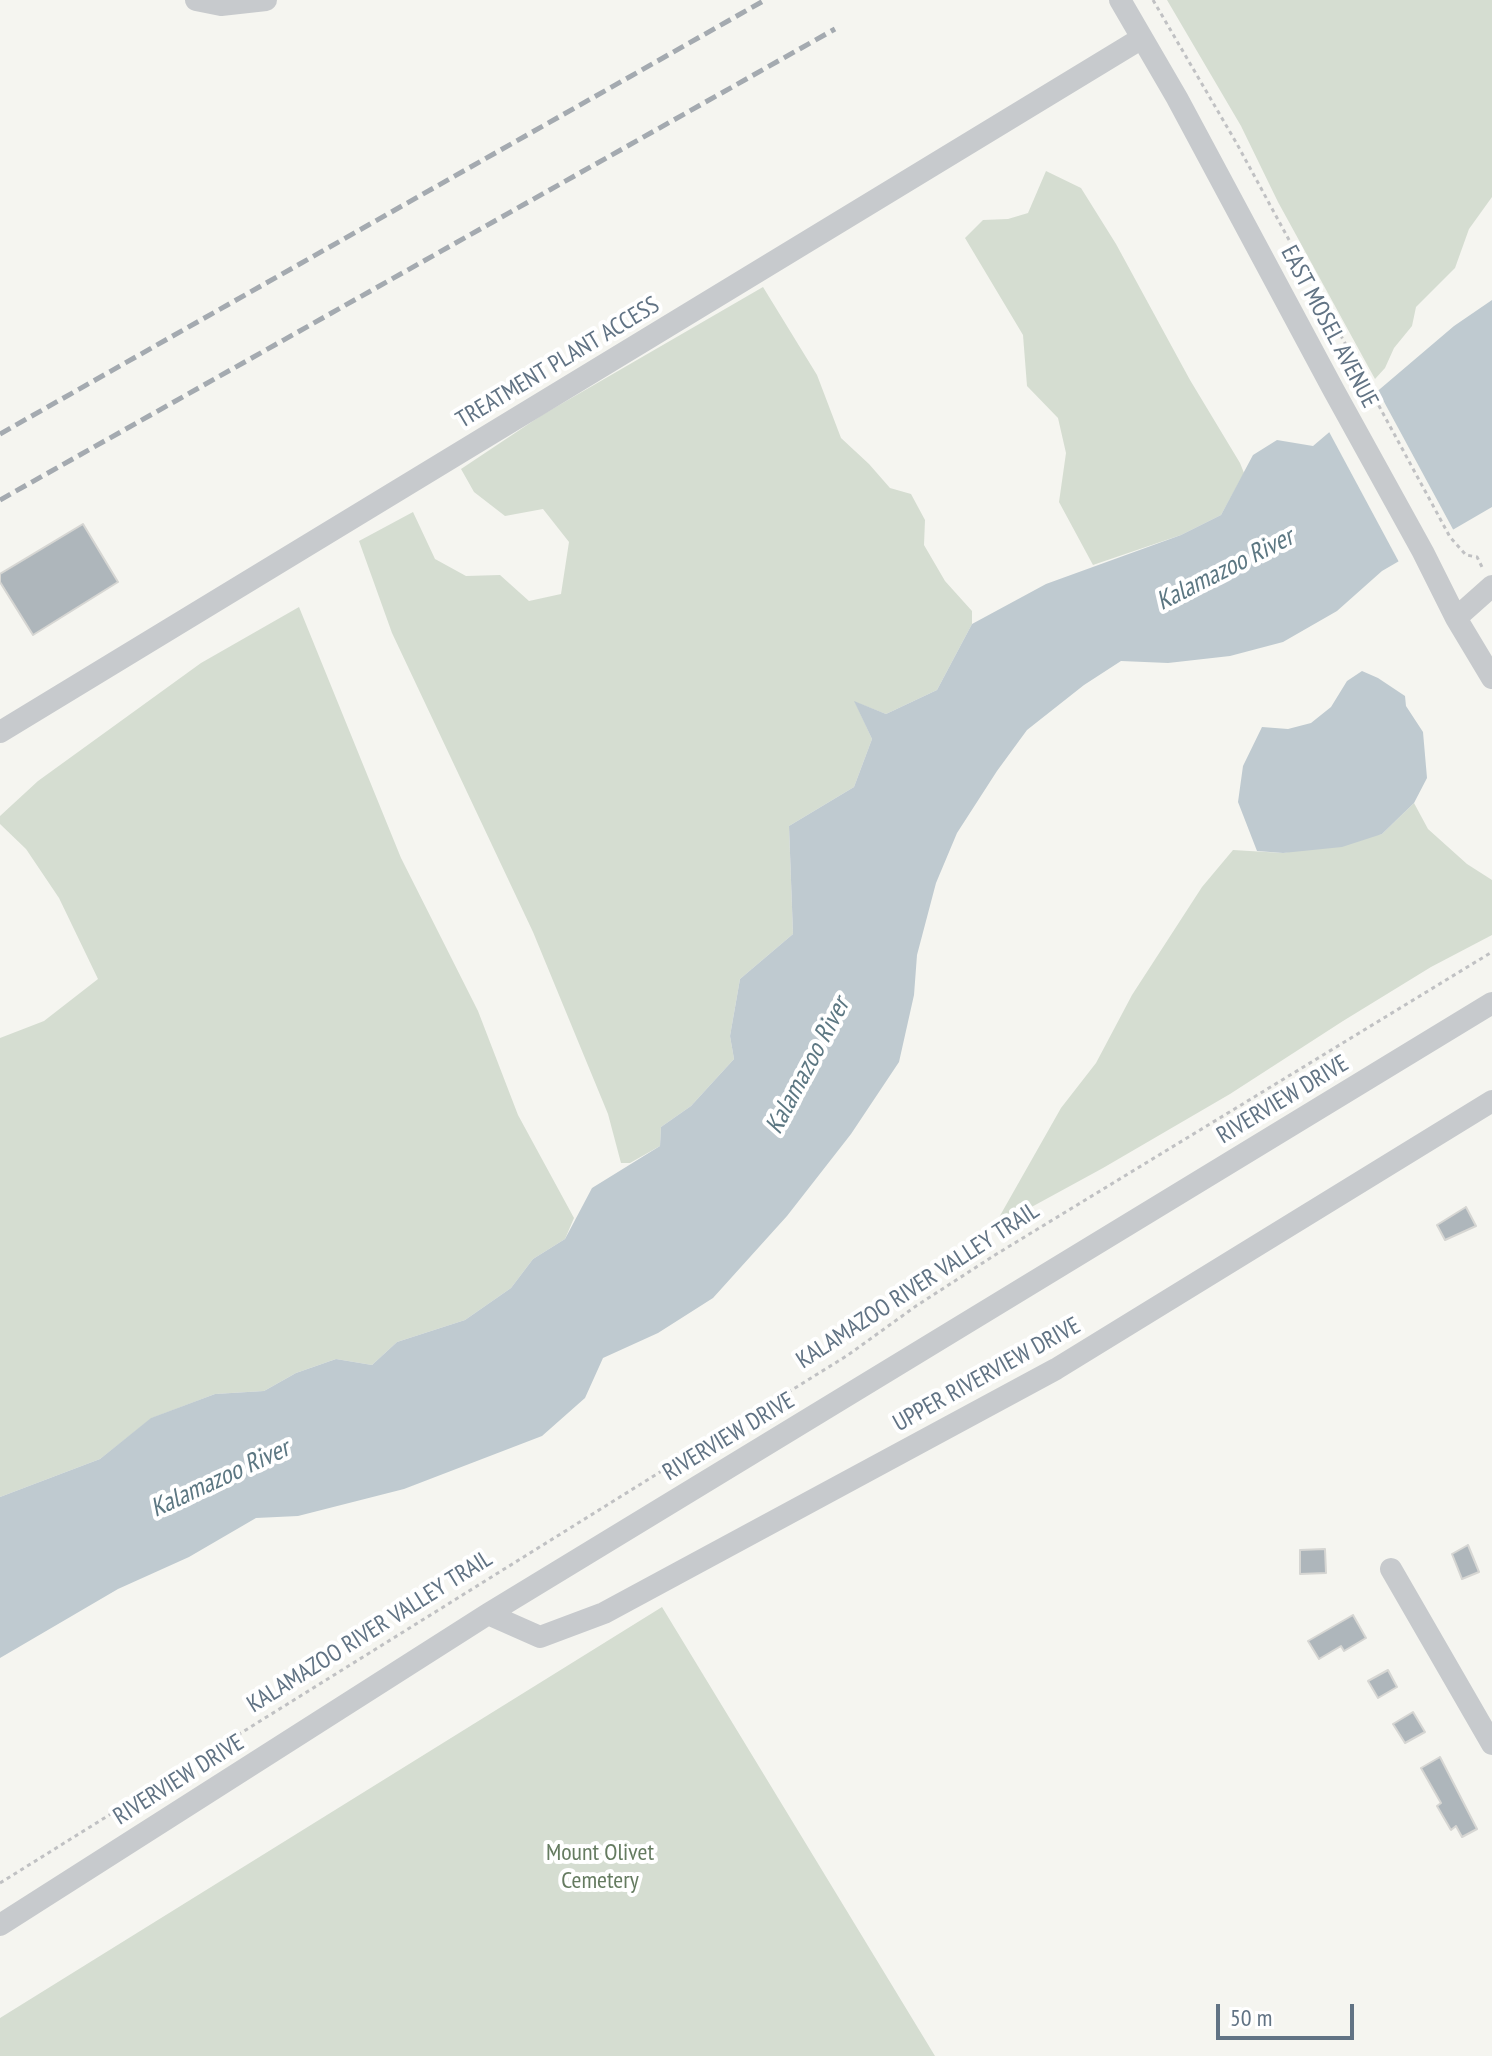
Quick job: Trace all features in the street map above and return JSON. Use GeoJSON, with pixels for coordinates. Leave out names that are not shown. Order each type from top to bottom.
{"type":"FeatureCollection","features":[{"type":"Feature","properties":{"kind":"street"},"geometry":{"type":"LineString","coordinates":[[196,0],[221,5],[266,0]]}},
{"type":"Feature","properties":{"kind":"street","name":"EAST MOSEL AVENUE"},"geometry":{"type":"LineString","coordinates":[[1120,0],[1177,98],[1456,618],[1492,678]]}},
{"type":"Feature","properties":{"kind":"street","name":"TREATMENT PLANT ACCESS"},"geometry":{"type":"LineString","coordinates":[[0,732],[1142,38]]}},
{"type":"Feature","properties":{"kind":"street"},"geometry":{"type":"LineString","coordinates":[[1456,618],[1491,587]]}},
{"type":"Feature","properties":{"kind":"street","name":"RIVERVIEW DRIVE"},"geometry":{"type":"LineString","coordinates":[[0,1925],[488,1614],[1492,1003]]}},
{"type":"Feature","properties":{"kind":"street","name":"UPPER RIVERVIEW DRIVE"},"geometry":{"type":"LineString","coordinates":[[488,1614],[540,1637],[604,1613],[1056,1369],[1492,1101]]}},
{"type":"Feature","properties":{"kind":"street"},"geometry":{"type":"LineString","coordinates":[[1391,1569],[1492,1744]]}},
{"type":"Feature","properties":{"kind":"path"},"geometry":{"type":"LineString","coordinates":[[1153,0],[1237,144],[1450,537],[1466,555],[1477,557],[1491,587]]}},
{"type":"Feature","properties":{"kind":"path","name":"KALAMAZOO RIVER VALLEY TRAIL"},"geometry":{"type":"LineString","coordinates":[[0,1883],[848,1355],[995,1255],[1492,952]]}},
{"type":"Feature","properties":{"kind":"green space"},"geometry":{"type":"Polygon","coordinates":[[[1167,0],[1492,0],[1492,197],[1469,229],[1455,268],[1416,307],[1412,326],[1375,379],[1278,202],[1241,126],[1167,0]]]}},
{"type":"Feature","properties":{"kind":"green space"},"geometry":{"type":"Polygon","coordinates":[[[1046,171],[1081,188],[1116,244],[1244,473],[1221,515],[1181,535],[1093,565],[1059,502],[1066,453],[1058,418],[1027,386],[1023,335],[965,238],[983,220],[1008,219],[1028,213],[1046,171]]]}},
{"type":"Feature","properties":{"kind":"green space"},"geometry":{"type":"Polygon","coordinates":[[[763,287],[817,375],[841,438],[890,488],[911,494],[925,520],[924,545],[945,581],[972,611],[972,624],[937,690],[886,714],[855,702],[872,739],[854,787],[789,826],[793,934],[740,979],[730,1036],[734,1059],[691,1106],[661,1127],[660,1146],[630,1163],[621,1163],[608,1114],[533,932],[392,633],[359,541],[413,512],[435,559],[466,576],[500,575],[529,601],[561,594],[569,542],[543,509],[505,516],[474,492],[461,469],[542,415],[763,287]]]}},
{"type":"Feature","properties":{"kind":"green space"},"geometry":{"type":"Polygon","coordinates":[[[299,607],[401,858],[478,1011],[518,1115],[574,1218],[565,1239],[533,1259],[511,1288],[465,1320],[397,1342],[372,1365],[336,1359],[296,1373],[264,1391],[215,1394],[152,1418],[100,1459],[0,1497],[0,1038],[44,1021],[98,979],[59,898],[26,849],[0,824],[0,816],[38,781],[201,663],[299,607]]]}},
{"type":"Feature","properties":{"kind":"green space"},"geometry":{"type":"Polygon","coordinates":[[[1414,803],[1428,829],[1467,864],[1492,880],[1492,935],[1431,967],[1230,1094],[993,1228],[1061,1108],[1096,1063],[1132,995],[1202,887],[1233,850],[1283,853],[1382,834],[1414,803]]]}},
{"type":"Feature","properties":{"kind":"green space","name":"Mount Olivet Cemetery"},"geometry":{"type":"Polygon","coordinates":[[[662,1607],[935,2056],[0,2056],[0,2018],[662,1607]]]}},
{"type":"Feature","properties":{"kind":"water","name":"Kalamazoo River"},"geometry":{"type":"Polygon","coordinates":[[[1492,300],[1492,507],[1382,571],[1337,611],[1283,642],[1230,656],[1168,663],[1121,661],[1084,685],[1027,730],[957,833],[936,883],[917,955],[914,995],[899,1062],[851,1134],[787,1216],[713,1298],[658,1333],[603,1358],[585,1398],[542,1436],[404,1489],[298,1516],[256,1518],[189,1557],[118,1589],[0,1658],[0,1497],[100,1459],[151,1418],[215,1394],[264,1391],[296,1373],[336,1359],[372,1365],[397,1342],[465,1320],[511,1288],[533,1259],[565,1239],[592,1188],[660,1146],[661,1127],[691,1106],[734,1059],[730,1036],[740,979],[793,934],[789,826],[854,787],[872,739],[854,701],[886,714],[937,690],[972,624],[1046,584],[1181,535],[1221,515],[1253,455],[1277,440],[1313,446],[1454,326],[1492,300]]]}},
{"type":"Feature","properties":{"kind":"water"},"geometry":{"type":"Polygon","coordinates":[[[1362,671],[1405,696],[1406,706],[1423,732],[1427,778],[1414,803],[1382,834],[1342,847],[1283,853],[1257,851],[1238,802],[1243,766],[1262,727],[1288,729],[1311,723],[1331,707],[1347,681],[1362,671]]]}},
{"type":"Feature","properties":{"kind":"pier"},"geometry":{"type":"Polygon","coordinates":[[[1376,387],[1455,533],[1400,564],[1327,428],[1376,387]]]}},
{"type":"Feature","properties":{"kind":"building"},"geometry":{"type":"Polygon","coordinates":[[[83,524],[118,582],[33,635],[0,582],[0,574],[83,524]]]}},
{"type":"Feature","properties":{"kind":"building"},"geometry":{"type":"Polygon","coordinates":[[[1466,1207],[1476,1226],[1445,1240],[1437,1225],[1466,1207]]]}},
{"type":"Feature","properties":{"kind":"building"},"geometry":{"type":"Polygon","coordinates":[[[1468,1545],[1479,1572],[1462,1579],[1452,1554],[1468,1545]]]}},
{"type":"Feature","properties":{"kind":"building"},"geometry":{"type":"Polygon","coordinates":[[[1325,1549],[1326,1573],[1300,1574],[1300,1550],[1325,1549]]]}},
{"type":"Feature","properties":{"kind":"building"},"geometry":{"type":"Polygon","coordinates":[[[1353,1615],[1366,1638],[1344,1651],[1341,1646],[1319,1659],[1308,1641],[1353,1615]]]}},
{"type":"Feature","properties":{"kind":"building"},"geometry":{"type":"Polygon","coordinates":[[[1388,1670],[1397,1687],[1378,1698],[1368,1681],[1388,1670]]]}},
{"type":"Feature","properties":{"kind":"building"},"geometry":{"type":"Polygon","coordinates":[[[1413,1712],[1425,1732],[1405,1743],[1393,1724],[1413,1712]]]}},
{"type":"Feature","properties":{"kind":"building"},"geometry":{"type":"Polygon","coordinates":[[[1440,1757],[1477,1829],[1462,1837],[1456,1826],[1451,1830],[1437,1806],[1441,1803],[1421,1768],[1440,1757]]]}},
{"type":"Feature","properties":{"kind":"railway"},"geometry":{"type":"LineString","coordinates":[[0,434],[765,0]]}},
{"type":"Feature","properties":{"kind":"railway"},"geometry":{"type":"LineString","coordinates":[[0,500],[835,29]]}}]}
